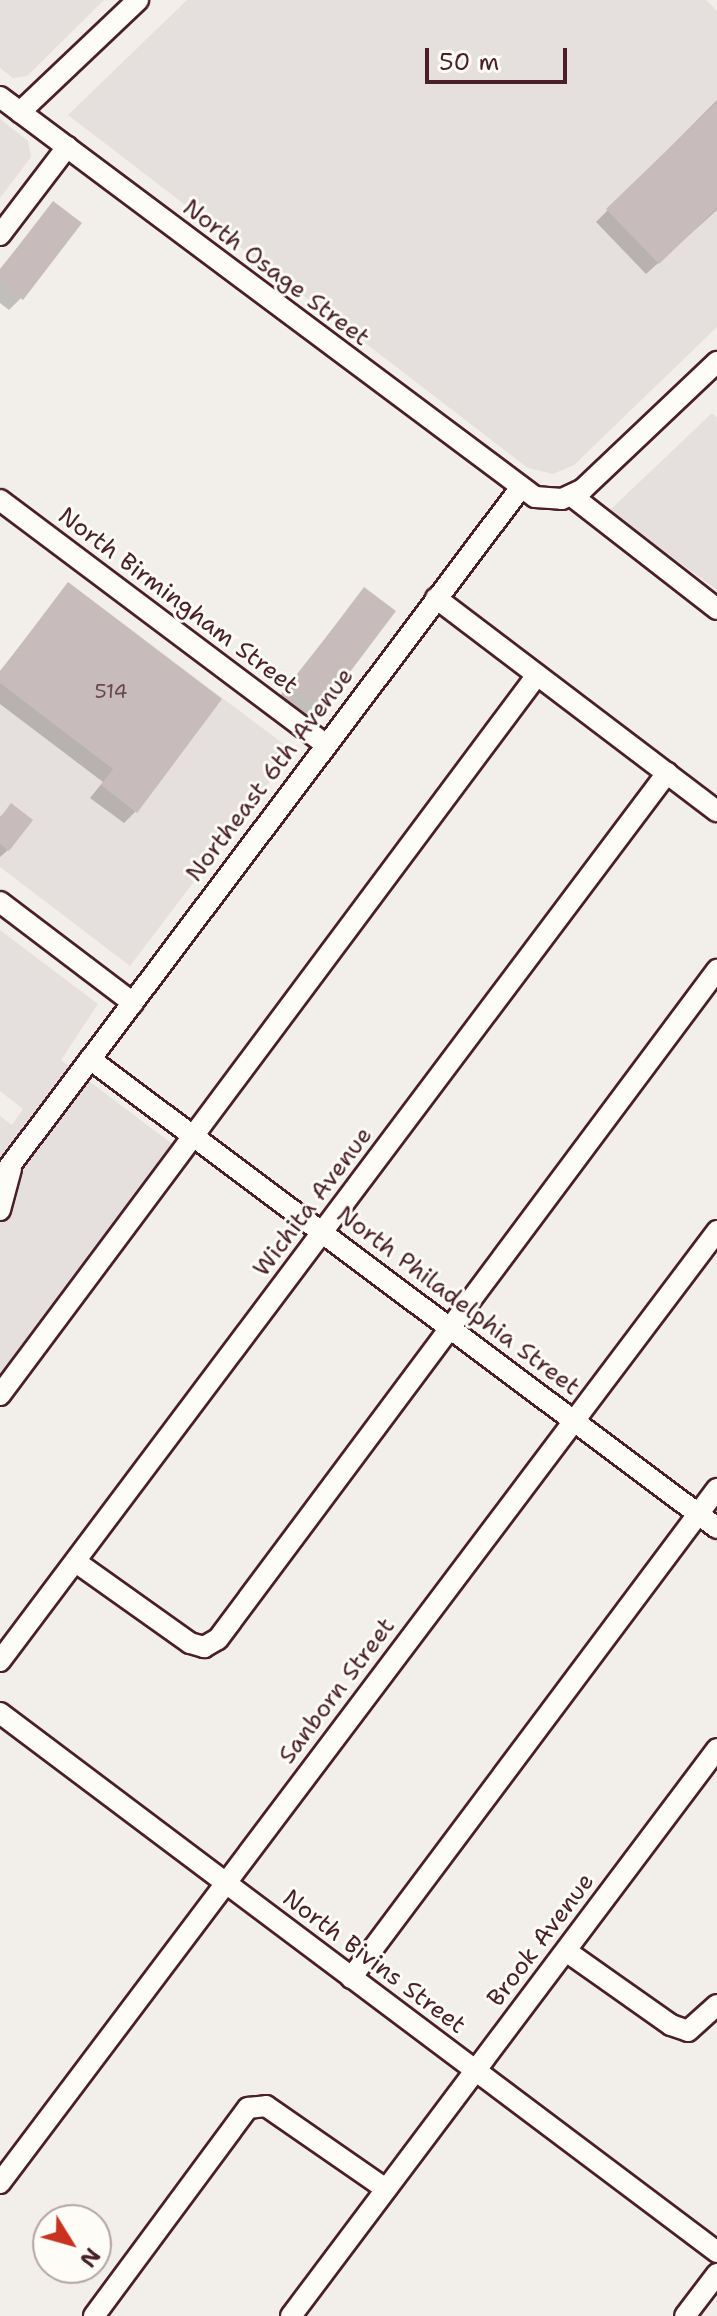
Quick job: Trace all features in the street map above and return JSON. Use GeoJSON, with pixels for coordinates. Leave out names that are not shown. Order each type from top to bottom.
{"type":"FeatureCollection","features":[{"type":"Feature","properties":{"kind":"street"},"geometry":{"type":"LineString","coordinates":[[20,112],[138,0]]}},
{"type":"Feature","properties":{"kind":"street","name":"North Osage Street"},"geometry":{"type":"LineString","coordinates":[[0,97],[519,490]]}},
{"type":"Feature","properties":{"kind":"street"},"geometry":{"type":"LineString","coordinates":[[0,235],[67,147]]}},
{"type":"Feature","properties":{"kind":"street"},"geometry":{"type":"LineString","coordinates":[[519,490],[549,499],[572,496],[717,362]]}},
{"type":"Feature","properties":{"kind":"street","name":"Northeast 6th Avenue"},"geometry":{"type":"LineString","coordinates":[[0,1179],[519,490]]}},
{"type":"Feature","properties":{"kind":"street"},"geometry":{"type":"LineString","coordinates":[[572,496],[717,609]]}},
{"type":"Feature","properties":{"kind":"street","name":"North Birmingham Street"},"geometry":{"type":"LineString","coordinates":[[0,500],[325,744]]}},
{"type":"Feature","properties":{"kind":"street"},"geometry":{"type":"LineString","coordinates":[[436,598],[717,811]]}},
{"type":"Feature","properties":{"kind":"street"},"geometry":{"type":"LineString","coordinates":[[0,1395],[196,1137],[537,675]]}},
{"type":"Feature","properties":{"kind":"street","name":"Wichita Avenue"},"geometry":{"type":"LineString","coordinates":[[0,1661],[667,773]]}},
{"type":"Feature","properties":{"kind":"street"},"geometry":{"type":"LineString","coordinates":[[0,902],[133,1003]]}},
{"type":"Feature","properties":{"kind":"street"},"geometry":{"type":"LineString","coordinates":[[76,1562],[190,1643],[204,1647],[218,1639],[717,970]]}},
{"type":"Feature","properties":{"kind":"street","name":"North Philadelphia Street"},"geometry":{"type":"LineString","coordinates":[[90,1059],[717,1528]]}},
{"type":"Feature","properties":{"kind":"street"},"geometry":{"type":"LineString","coordinates":[[0,1210],[16,1158]]}},
{"type":"Feature","properties":{"kind":"street","name":"Sanborn Street"},"geometry":{"type":"LineString","coordinates":[[0,2183],[717,1231]]}},
{"type":"Feature","properties":{"kind":"street"},"geometry":{"type":"LineString","coordinates":[[351,1978],[717,1489]]}},
{"type":"Feature","properties":{"kind":"street","name":"North Bivins Street"},"geometry":{"type":"LineString","coordinates":[[0,1713],[717,2252]]}},
{"type":"Feature","properties":{"kind":"street","name":"Brook Avenue"},"geometry":{"type":"LineString","coordinates":[[291,2316],[717,1749]]}},
{"type":"Feature","properties":{"kind":"street"},"geometry":{"type":"LineString","coordinates":[[566,1951],[671,2025],[688,2031],[717,2005]]}},
{"type":"Feature","properties":{"kind":"street"},"geometry":{"type":"LineString","coordinates":[[94,2316],[248,2108],[266,2106],[386,2189]]}},
{"type":"Feature","properties":{"kind":"street"},"geometry":{"type":"LineString","coordinates":[[685,2316],[717,2274]]}},
{"type":"Feature","properties":{"kind":"shaded area"},"geometry":{"type":"Polygon","coordinates":[[[0,0],[104,0],[27,76],[13,78],[0,68],[0,0]]]}},
{"type":"Feature","properties":{"kind":"shaded area"},"geometry":{"type":"Polygon","coordinates":[[[187,0],[706,0],[717,11],[717,327],[574,465],[553,474],[528,468],[68,115],[187,0]]]}},
{"type":"Feature","properties":{"kind":"shaded area"},"geometry":{"type":"Polygon","coordinates":[[[0,119],[28,141],[31,157],[0,198],[0,119]]]}},
{"type":"Feature","properties":{"kind":"shaded area"},"geometry":{"type":"Polygon","coordinates":[[[712,413],[717,418],[717,590],[609,511],[712,413]]]}},
{"type":"Feature","properties":{"kind":"shaded area"},"geometry":{"type":"Polygon","coordinates":[[[68,582],[293,751],[130,966],[0,867],[0,672],[68,582]]]}},
{"type":"Feature","properties":{"kind":"shaded area"},"geometry":{"type":"Polygon","coordinates":[[[0,930],[98,1004],[61,1060],[175,1146],[0,1381],[0,1116],[12,1125],[23,1109],[0,1091],[0,930]]]}},
{"type":"Feature","properties":{"kind":"building"},"geometry":{"type":"Polygon","coordinates":[[[717,102],[717,208],[659,264],[606,209],[717,102]]]}},
{"type":"Feature","properties":{"kind":"building"},"geometry":{"type":"Polygon","coordinates":[[[53,201],[82,223],[23,300],[0,282],[0,270],[53,201]]]}},
{"type":"Feature","properties":{"kind":"building"},"geometry":{"type":"Polygon","coordinates":[[[68,582],[222,699],[137,813],[101,785],[113,769],[0,683],[0,672],[68,582]]]}},
{"type":"Feature","properties":{"kind":"building"},"geometry":{"type":"Polygon","coordinates":[[[364,587],[396,611],[322,709],[290,685],[364,587]]]}},
{"type":"Feature","properties":{"kind":"building"},"geometry":{"type":"Polygon","coordinates":[[[11,803],[33,820],[9,851],[0,844],[0,818],[11,803]]]}}]}
